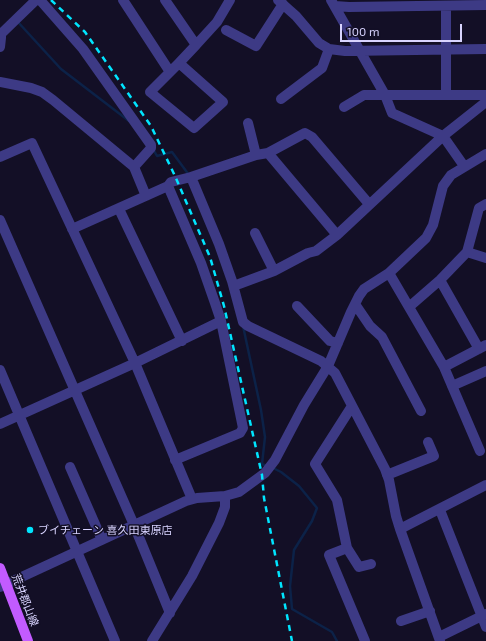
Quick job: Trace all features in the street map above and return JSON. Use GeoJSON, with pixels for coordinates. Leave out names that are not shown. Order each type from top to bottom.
{"type":"FeatureCollection","features":[{"type":"Feature","properties":{"kind":"main road","name":"荒井郡山線"},"geometry":{"type":"LineString","coordinates":[[0,568],[3,586],[28,641]]}},
{"type":"Feature","properties":{"kind":"street"},"geometry":{"type":"LineString","coordinates":[[0,47],[2,38],[0,33],[36,0]]}},
{"type":"Feature","properties":{"kind":"street"},"geometry":{"type":"LineString","coordinates":[[40,0],[83,49],[151,145],[151,148],[134,167]]}},
{"type":"Feature","properties":{"kind":"street"},"geometry":{"type":"LineString","coordinates":[[123,0],[170,72]]}},
{"type":"Feature","properties":{"kind":"street"},"geometry":{"type":"LineString","coordinates":[[165,0],[196,45]]}},
{"type":"Feature","properties":{"kind":"street"},"geometry":{"type":"LineString","coordinates":[[179,63],[223,102],[194,128],[150,92],[217,22],[230,0]]}},
{"type":"Feature","properties":{"kind":"street"},"geometry":{"type":"LineString","coordinates":[[226,30],[256,46],[280,2],[296,16],[319,43],[329,49],[344,51],[486,49]]}},
{"type":"Feature","properties":{"kind":"street"},"geometry":{"type":"LineString","coordinates":[[333,3],[349,7],[486,6]]}},
{"type":"Feature","properties":{"kind":"street"},"geometry":{"type":"LineString","coordinates":[[333,3],[358,50],[385,95],[392,113],[443,136],[464,166]]}},
{"type":"Feature","properties":{"kind":"street"},"geometry":{"type":"LineString","coordinates":[[446,6],[446,96]]}},
{"type":"Feature","properties":{"kind":"street"},"geometry":{"type":"LineString","coordinates":[[281,99],[322,68],[329,49]]}},
{"type":"Feature","properties":{"kind":"street"},"geometry":{"type":"LineString","coordinates":[[0,82],[31,88],[47,95],[134,167],[146,196]]}},
{"type":"Feature","properties":{"kind":"street"},"geometry":{"type":"LineString","coordinates":[[344,107],[364,95],[486,95]]}},
{"type":"Feature","properties":{"kind":"street"},"geometry":{"type":"LineString","coordinates":[[239,284],[274,271],[308,253],[316,251],[337,235],[443,136],[486,102]]}},
{"type":"Feature","properties":{"kind":"street"},"geometry":{"type":"LineString","coordinates":[[248,123],[256,155]]}},
{"type":"Feature","properties":{"kind":"street"},"geometry":{"type":"LineString","coordinates":[[72,229],[168,186],[171,182],[191,177],[256,155],[268,153],[305,133],[312,137],[369,204]]}},
{"type":"Feature","properties":{"kind":"street"},"geometry":{"type":"LineString","coordinates":[[0,157],[32,142],[135,363],[192,499]]}},
{"type":"Feature","properties":{"kind":"street"},"geometry":{"type":"LineString","coordinates":[[268,153],[337,235]]}},
{"type":"Feature","properties":{"kind":"street"},"geometry":{"type":"LineString","coordinates":[[3,586],[192,499],[224,496],[239,492],[271,466],[304,405],[328,366],[355,304],[364,290],[389,273],[426,238],[433,225],[443,186],[451,174],[486,154]]}},
{"type":"Feature","properties":{"kind":"street"},"geometry":{"type":"LineString","coordinates":[[191,177],[219,244],[232,281],[243,322],[248,326],[321,361],[335,373],[387,475],[400,529],[439,639],[484,615]]}},
{"type":"Feature","properties":{"kind":"street"},"geometry":{"type":"LineString","coordinates":[[168,186],[201,263],[221,321],[243,428],[240,433],[175,460]]}},
{"type":"Feature","properties":{"kind":"street"},"geometry":{"type":"LineString","coordinates":[[409,307],[440,280],[467,252],[479,208],[486,204]]}},
{"type":"Feature","properties":{"kind":"street"},"geometry":{"type":"LineString","coordinates":[[119,209],[182,341]]}},
{"type":"Feature","properties":{"kind":"street"},"geometry":{"type":"LineString","coordinates":[[0,220],[134,525],[170,613]]}},
{"type":"Feature","properties":{"kind":"street"},"geometry":{"type":"LineString","coordinates":[[255,233],[274,271]]}},
{"type":"Feature","properties":{"kind":"street"},"geometry":{"type":"LineString","coordinates":[[467,252],[486,258]]}},
{"type":"Feature","properties":{"kind":"street"},"geometry":{"type":"LineString","coordinates":[[389,273],[444,367],[480,451]]}},
{"type":"Feature","properties":{"kind":"street"},"geometry":{"type":"LineString","coordinates":[[440,280],[483,347],[444,367]]}},
{"type":"Feature","properties":{"kind":"street"},"geometry":{"type":"LineString","coordinates":[[355,304],[370,326],[382,337],[421,411]]}},
{"type":"Feature","properties":{"kind":"street"},"geometry":{"type":"LineString","coordinates":[[297,306],[330,341],[338,343]]}},
{"type":"Feature","properties":{"kind":"street"},"geometry":{"type":"LineString","coordinates":[[0,424],[19,414],[135,363],[221,321]]}},
{"type":"Feature","properties":{"kind":"street"},"geometry":{"type":"LineString","coordinates":[[0,370],[115,641]]}},
{"type":"Feature","properties":{"kind":"street"},"geometry":{"type":"LineString","coordinates":[[452,386],[486,371]]}},
{"type":"Feature","properties":{"kind":"street"},"geometry":{"type":"LineString","coordinates":[[352,406],[315,464],[337,500],[347,548],[359,568],[371,564]]}},
{"type":"Feature","properties":{"kind":"street"},"geometry":{"type":"LineString","coordinates":[[387,475],[434,456],[428,442]]}},
{"type":"Feature","properties":{"kind":"street"},"geometry":{"type":"LineString","coordinates":[[70,467],[102,540]]}},
{"type":"Feature","properties":{"kind":"street"},"geometry":{"type":"LineString","coordinates":[[400,529],[485,489]]}},
{"type":"Feature","properties":{"kind":"street"},"geometry":{"type":"LineString","coordinates":[[152,641],[192,576],[219,523],[226,504],[224,496]]}},
{"type":"Feature","properties":{"kind":"street"},"geometry":{"type":"LineString","coordinates":[[440,510],[484,615],[486,627]]}},
{"type":"Feature","properties":{"kind":"street"},"geometry":{"type":"LineString","coordinates":[[347,548],[329,555],[365,641]]}},
{"type":"Feature","properties":{"kind":"street"},"geometry":{"type":"LineString","coordinates":[[401,621],[430,611]]}},
{"type":"Feature","properties":{"kind":"waterway"},"geometry":{"type":"LineString","coordinates":[[17,21],[61,69],[129,121]]}},
{"type":"Feature","properties":{"kind":"waterway"},"geometry":{"type":"LineString","coordinates":[[153,149],[157,156],[172,152],[189,175]]}},
{"type":"Feature","properties":{"kind":"waterway"},"geometry":{"type":"LineString","coordinates":[[243,326],[261,410],[265,437],[262,464],[267,466]]}},
{"type":"Feature","properties":{"kind":"waterway"},"geometry":{"type":"LineString","coordinates":[[273,468],[281,472],[299,486],[317,508],[312,521],[294,550],[290,586],[292,609],[332,632],[337,641]]}},
{"type":"Feature","properties":{"kind":"railway"},"geometry":{"type":"LineString","coordinates":[[51,0],[85,32],[151,126],[175,176],[210,257],[224,306],[262,475],[264,498],[292,641]]}},
{"type":"Feature","properties":{"kind":"place","name":"ブイチェーン 喜久田東原店"},"geometry":{"type":"Point","coordinates":[30,530]}}]}
